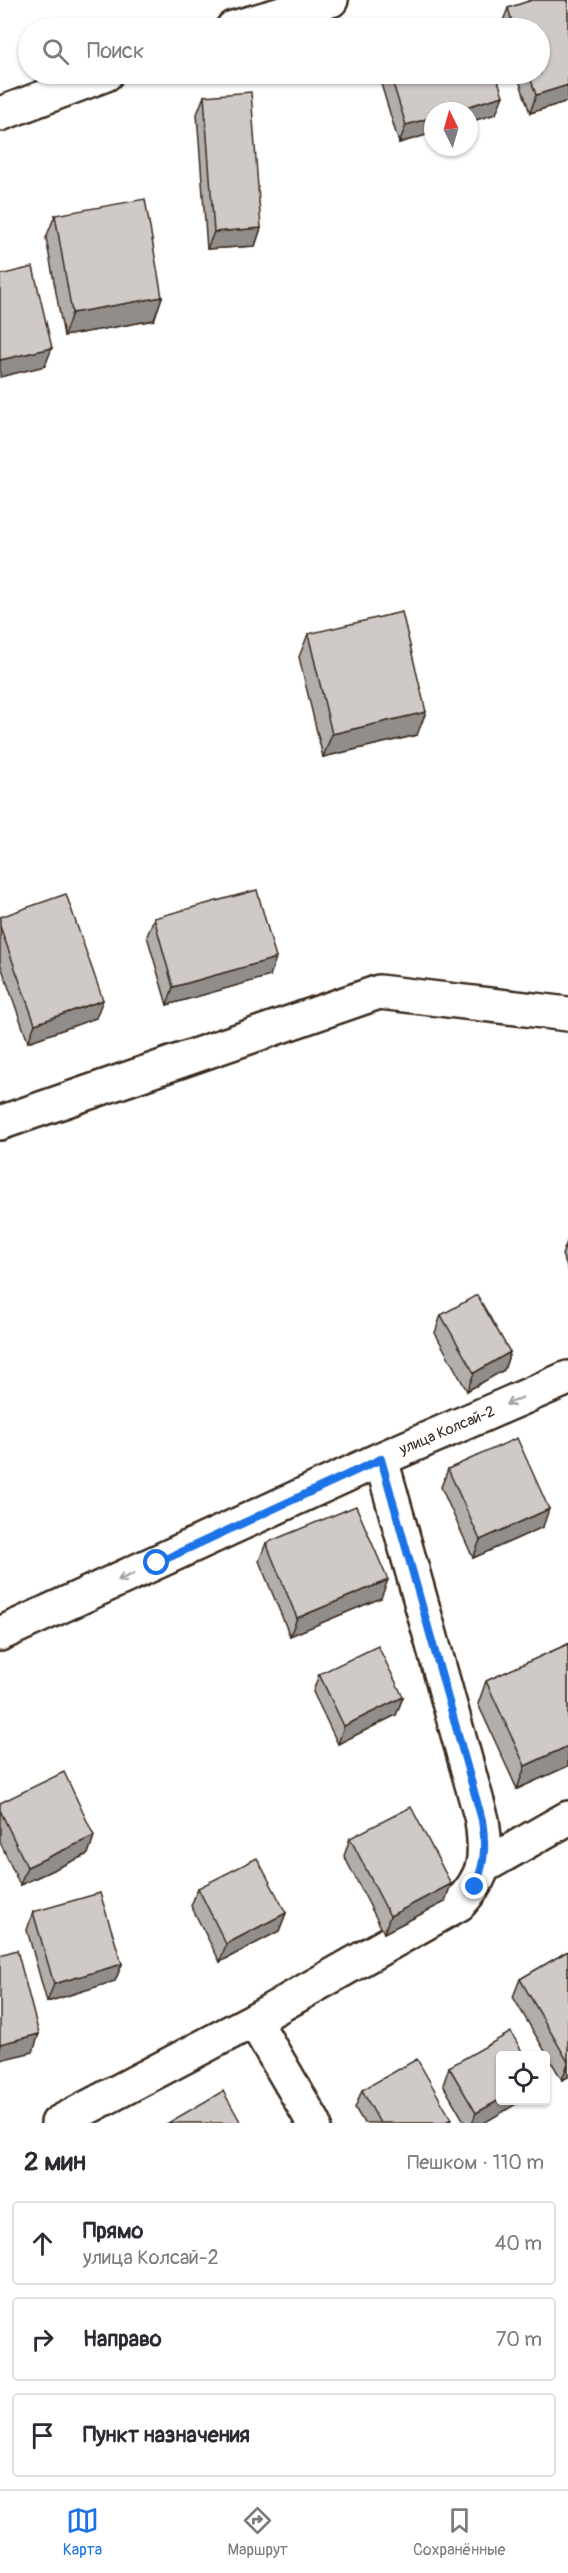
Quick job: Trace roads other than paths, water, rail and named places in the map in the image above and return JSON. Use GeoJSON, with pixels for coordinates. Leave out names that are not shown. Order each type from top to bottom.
{"type":"FeatureCollection","features":[{"type":"Feature","properties":{"kind":"street"},"geometry":{"type":"LineString","coordinates":[[269,18],[331,0]]}},
{"type":"Feature","properties":{"kind":"street"},"geometry":{"type":"LineString","coordinates":[[0,114],[80,84]]}},
{"type":"Feature","properties":{"kind":"street"},"geometry":{"type":"LineString","coordinates":[[0,1123],[379,992],[568,1014]]}},
{"type":"Feature","properties":{"kind":"street","name":"улица Колсай-2"},"geometry":{"type":"LineString","coordinates":[[0,1634],[381,1459],[568,1378]]}},
{"type":"Feature","properties":{"kind":"street"},"geometry":{"type":"LineString","coordinates":[[58,2123],[254,2020],[459,1904],[475,1887],[484,1866],[485,1843],[482,1820],[381,1459]]}},
{"type":"Feature","properties":{"kind":"street"},"geometry":{"type":"LineString","coordinates":[[484,1866],[568,1818]]}},
{"type":"Feature","properties":{"kind":"street"},"geometry":{"type":"LineString","coordinates":[[254,2020],[314,2123]]}}]}
